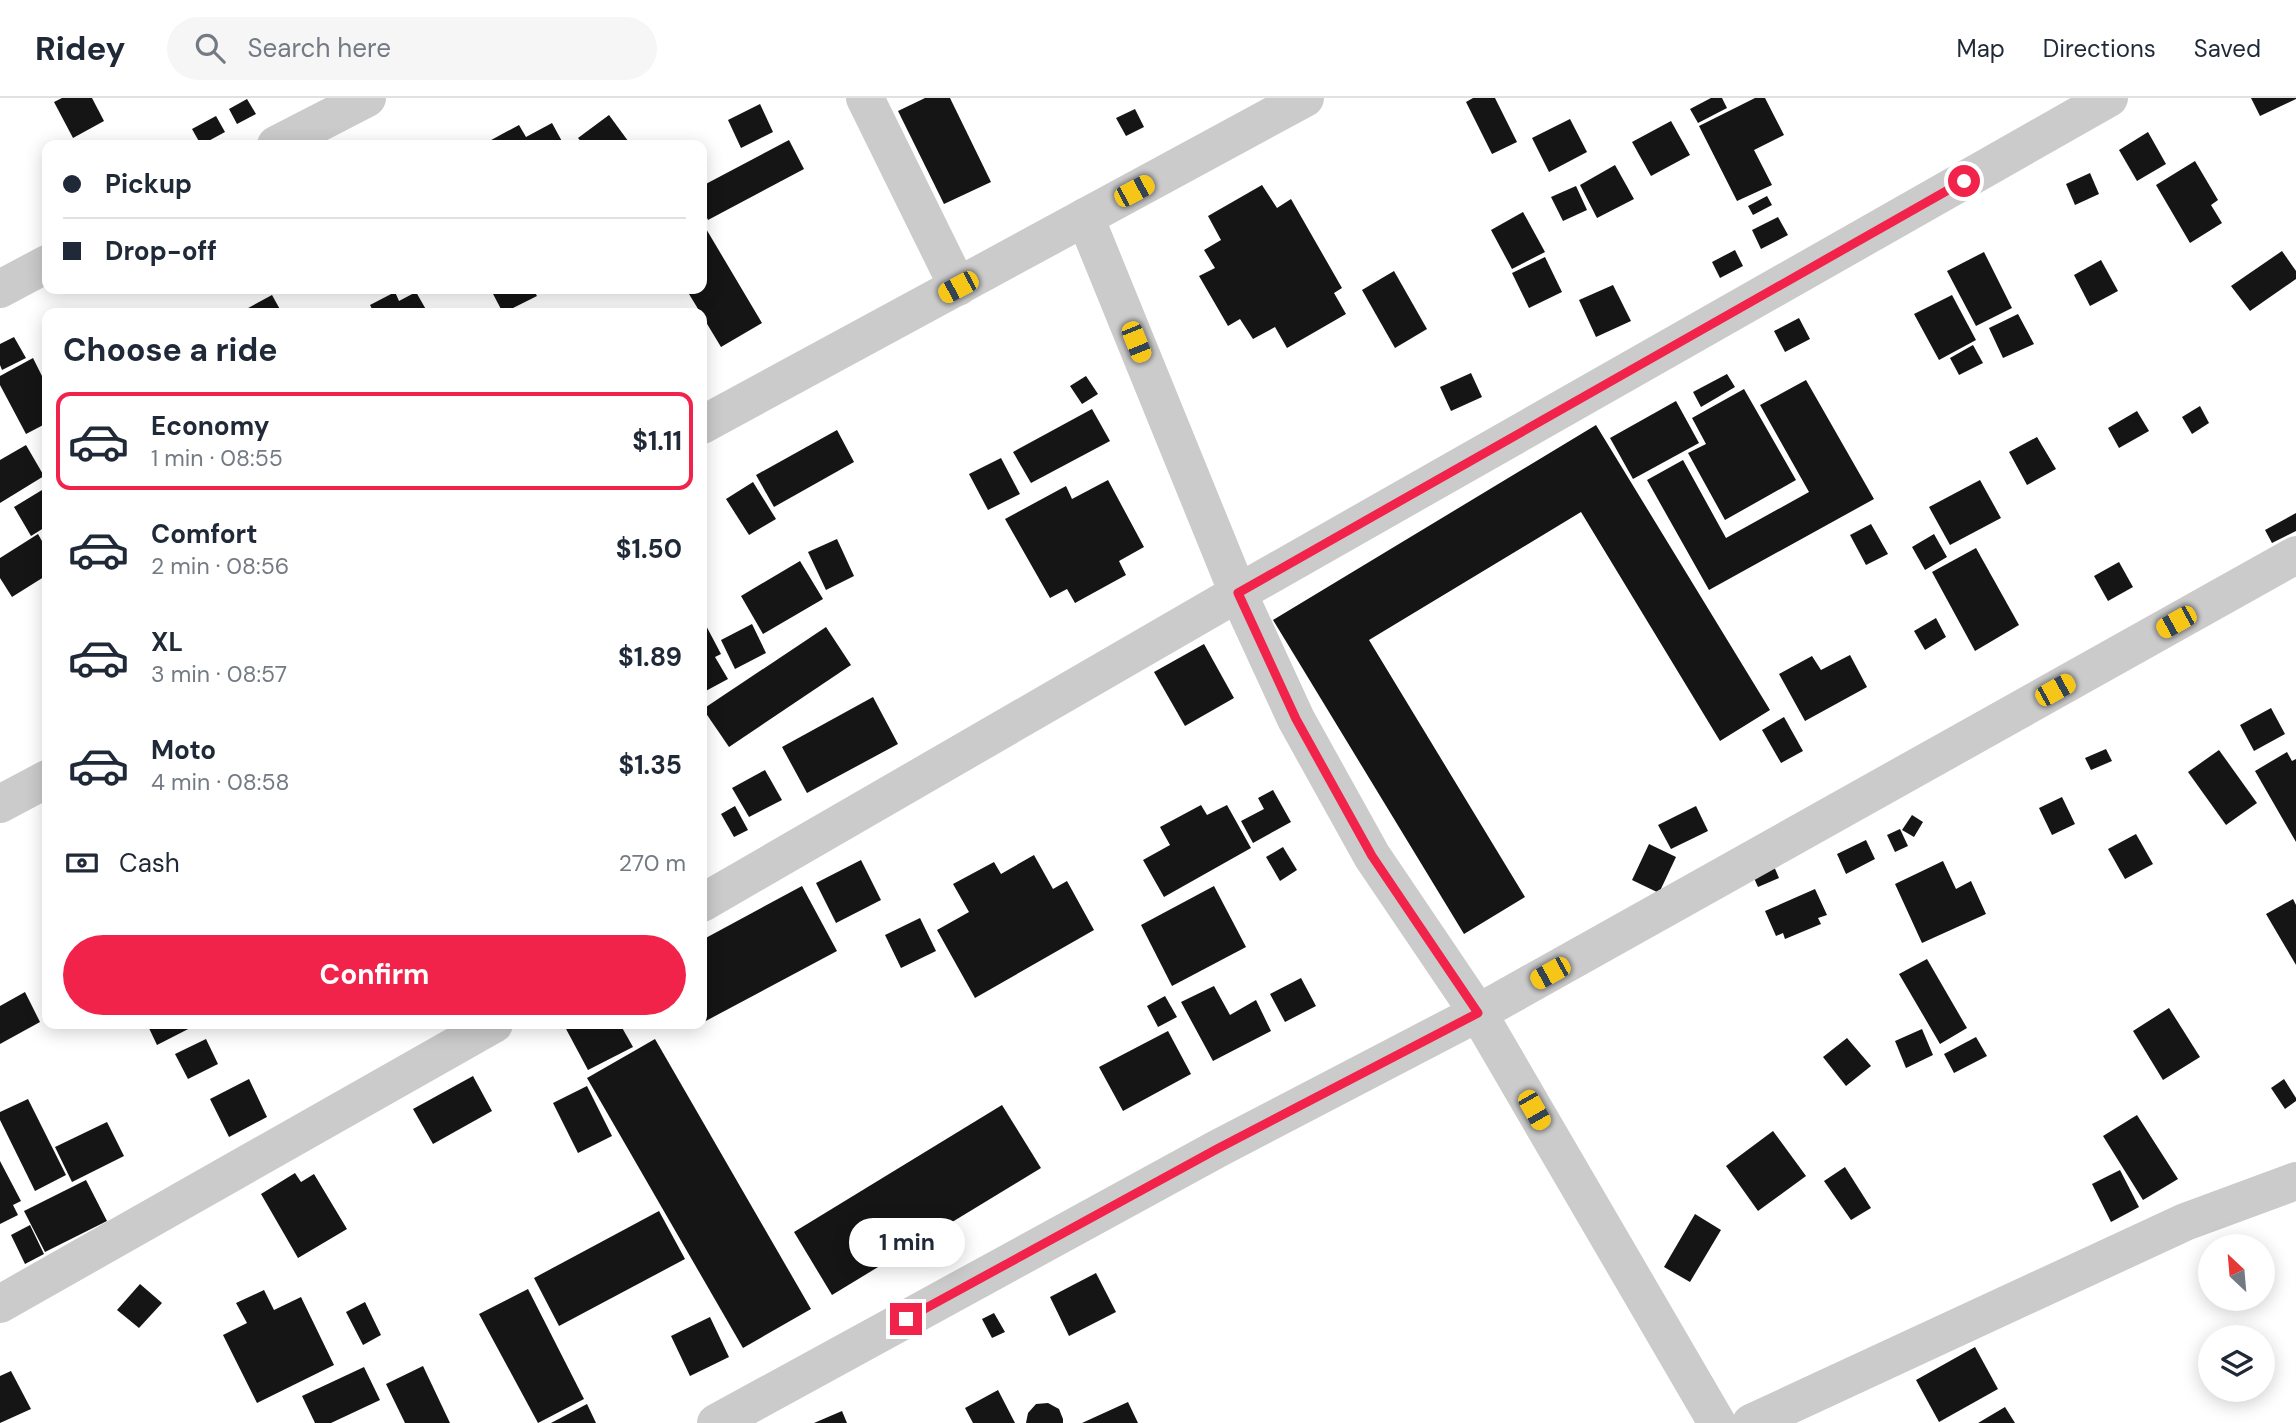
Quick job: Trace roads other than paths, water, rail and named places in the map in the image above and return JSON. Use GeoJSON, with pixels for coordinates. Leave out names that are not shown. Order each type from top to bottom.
{"type":"FeatureCollection","features":[{"type":"Feature","properties":{"kind":"street"},"geometry":{"type":"LineString","coordinates":[[286,140],[367,98]]}},
{"type":"Feature","properties":{"kind":"street"},"geometry":{"type":"LineString","coordinates":[[865,98],[958,287]]}},
{"type":"Feature","properties":{"kind":"street"},"geometry":{"type":"LineString","coordinates":[[707,422],[1305,98]]}},
{"type":"Feature","properties":{"kind":"street"},"geometry":{"type":"LineString","coordinates":[[707,900],[1238,593],[2109,98]]}},
{"type":"Feature","properties":{"kind":"street"},"geometry":{"type":"LineString","coordinates":[[1085,217],[1238,593],[1296,719],[1372,856],[1478,1013],[1717,1423]]}},
{"type":"Feature","properties":{"kind":"street"},"geometry":{"type":"LineString","coordinates":[[0,289],[42,267]]}},
{"type":"Feature","properties":{"kind":"street"},"geometry":{"type":"LineString","coordinates":[[716,1423],[1217,1149],[1478,1013],[2296,555]]}},
{"type":"Feature","properties":{"kind":"street"},"geometry":{"type":"LineString","coordinates":[[0,804],[42,782]]}},
{"type":"Feature","properties":{"kind":"street"},"geometry":{"type":"LineString","coordinates":[[0,1304],[485,1029]]}},
{"type":"Feature","properties":{"kind":"street"},"geometry":{"type":"LineString","coordinates":[[1751,1423],[2185,1222],[2296,1181]]}}]}
